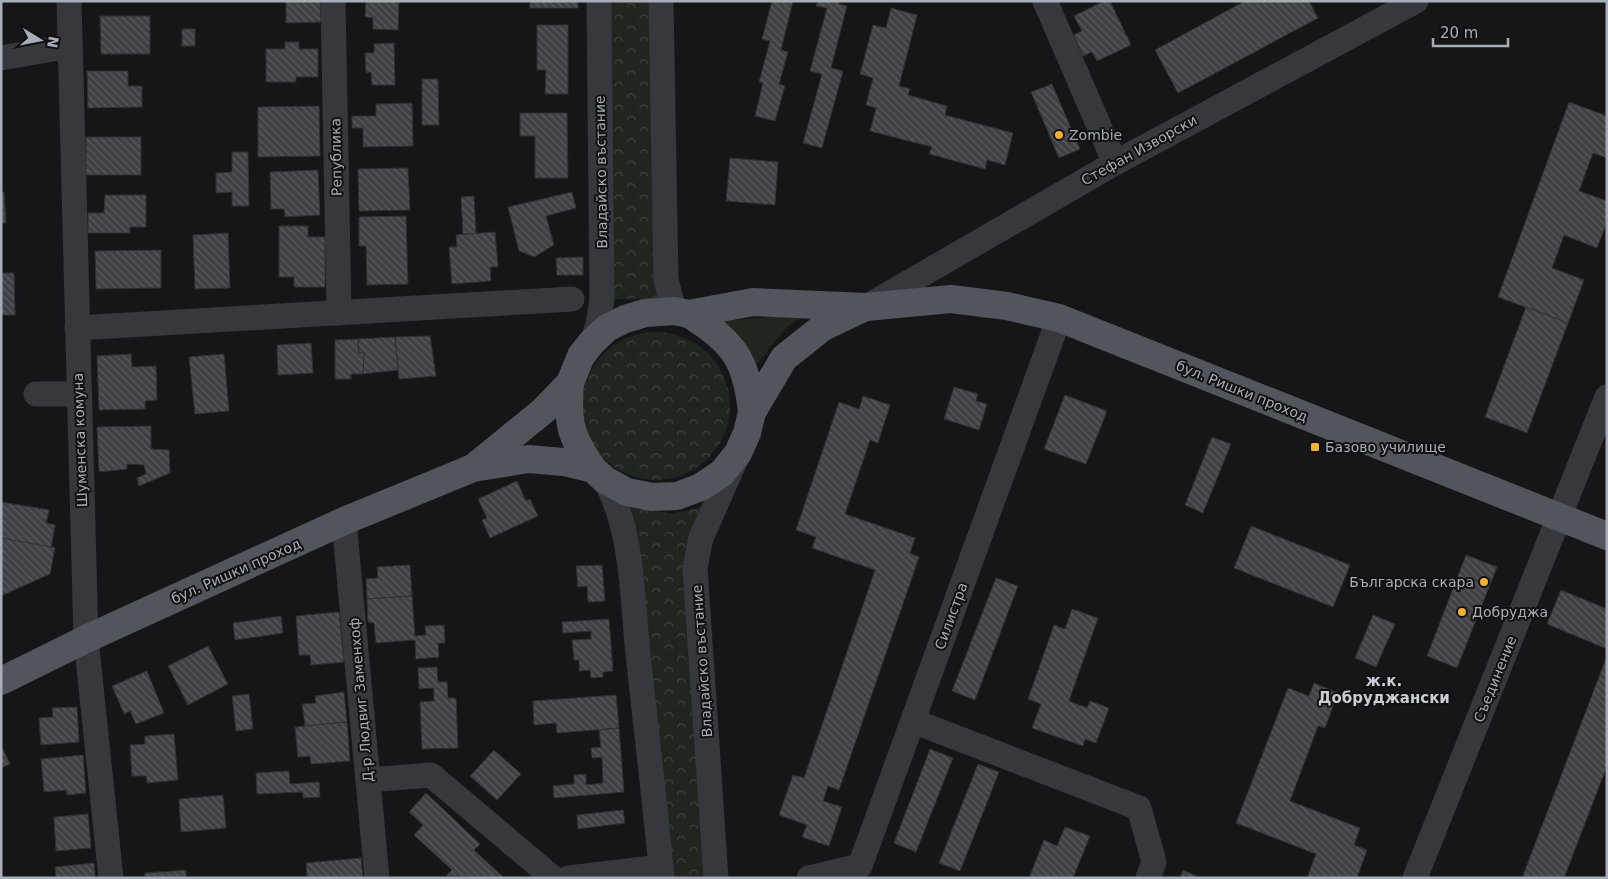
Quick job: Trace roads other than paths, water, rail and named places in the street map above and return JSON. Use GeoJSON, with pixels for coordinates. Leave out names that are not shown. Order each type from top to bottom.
{"type":"FeatureCollection","features":[{"type":"Feature","properties":{"kind":"main road","name":"бул. Ришки проход"},"geometry":{"type":"LineString","coordinates":[[473,468],[543,411],[570,383],[581,356],[592,342],[607,328],[625,319],[645,314],[682,313],[753,302],[866,306],[951,299],[1007,306],[1059,318],[1607,536]]}},
{"type":"Feature","properties":{"kind":"main road","name":"бул. Ришки проход"},"geometry":{"type":"LineString","coordinates":[[1,681],[86,639],[344,521],[473,468],[528,459],[564,462],[599,474],[627,492],[652,497],[677,496],[702,487],[722,473],[738,453],[747,433],[752,412],[784,358],[823,327],[866,306]]}},
{"type":"Feature","properties":{"kind":"main road"},"geometry":{"type":"LineString","coordinates":[[682,313],[722,337],[735,352],[748,381],[752,412]]}},
{"type":"Feature","properties":{"kind":"main road"},"geometry":{"type":"LineString","coordinates":[[570,383],[568,414],[575,444],[599,474]]}},
{"type":"Feature","properties":{"kind":"street","name":"Шуменска комуна"},"geometry":{"type":"LineString","coordinates":[[69,1],[86,639],[111,878]]}},
{"type":"Feature","properties":{"kind":"street","name":"Република"},"geometry":{"type":"LineString","coordinates":[[333,1],[339,313]]}},
{"type":"Feature","properties":{"kind":"street","name":"Владайско въстание"},"geometry":{"type":"LineString","coordinates":[[592,342],[598,325],[602,299],[599,1]]}},
{"type":"Feature","properties":{"kind":"street"},"geometry":{"type":"LineString","coordinates":[[661,1],[666,279],[682,313]]}},
{"type":"Feature","properties":{"kind":"street"},"geometry":{"type":"LineString","coordinates":[[1045,1],[1115,163]]}},
{"type":"Feature","properties":{"kind":"street","name":"Стефан Изворски"},"geometry":{"type":"LineString","coordinates":[[866,306],[1115,163],[1416,1]]}},
{"type":"Feature","properties":{"kind":"street"},"geometry":{"type":"LineString","coordinates":[[1,58],[70,46]]}},
{"type":"Feature","properties":{"kind":"street"},"geometry":{"type":"LineString","coordinates":[[77,328],[572,299]]}},
{"type":"Feature","properties":{"kind":"street","name":"Силистра"},"geometry":{"type":"LineString","coordinates":[[809,878],[866,872],[913,721],[1059,318]]}},
{"type":"Feature","properties":{"kind":"street"},"geometry":{"type":"LineString","coordinates":[[36,394],[79,394]]}},
{"type":"Feature","properties":{"kind":"street","name":"Съединение"},"geometry":{"type":"LineString","coordinates":[[1415,878],[1607,397]]}},
{"type":"Feature","properties":{"kind":"street","name":"Владайско въстание"},"geometry":{"type":"LineString","coordinates":[[716,878],[695,568],[701,538],[738,453]]}},
{"type":"Feature","properties":{"kind":"street"},"geometry":{"type":"LineString","coordinates":[[569,878],[662,872],[630,572],[621,519],[614,496],[599,474]]}},
{"type":"Feature","properties":{"kind":"street","name":"Д-р Людвиг Заменхоф"},"geometry":{"type":"LineString","coordinates":[[344,521],[377,878]]}},
{"type":"Feature","properties":{"kind":"street"},"geometry":{"type":"LineString","coordinates":[[913,721],[1139,808],[1154,862],[1148,878]]}},
{"type":"Feature","properties":{"kind":"street"},"geometry":{"type":"LineString","coordinates":[[368,780],[431,775],[553,878]]}},
{"type":"Feature","properties":{"kind":"place","name":"Zombie"},"geometry":{"type":"Point","coordinates":[1059,135]}},
{"type":"Feature","properties":{"kind":"place","name":"Базово училище"},"geometry":{"type":"Point","coordinates":[1315,447]}},
{"type":"Feature","properties":{"kind":"place","name":"Българска скара"},"geometry":{"type":"Point","coordinates":[1484,582]}},
{"type":"Feature","properties":{"kind":"place","name":"Добруджа"},"geometry":{"type":"Point","coordinates":[1462,612]}},
{"type":"Feature","properties":{"kind":"district","name":"ж.к. Добруджански"},"geometry":{"type":"Point","coordinates":[1384,690]}}]}
